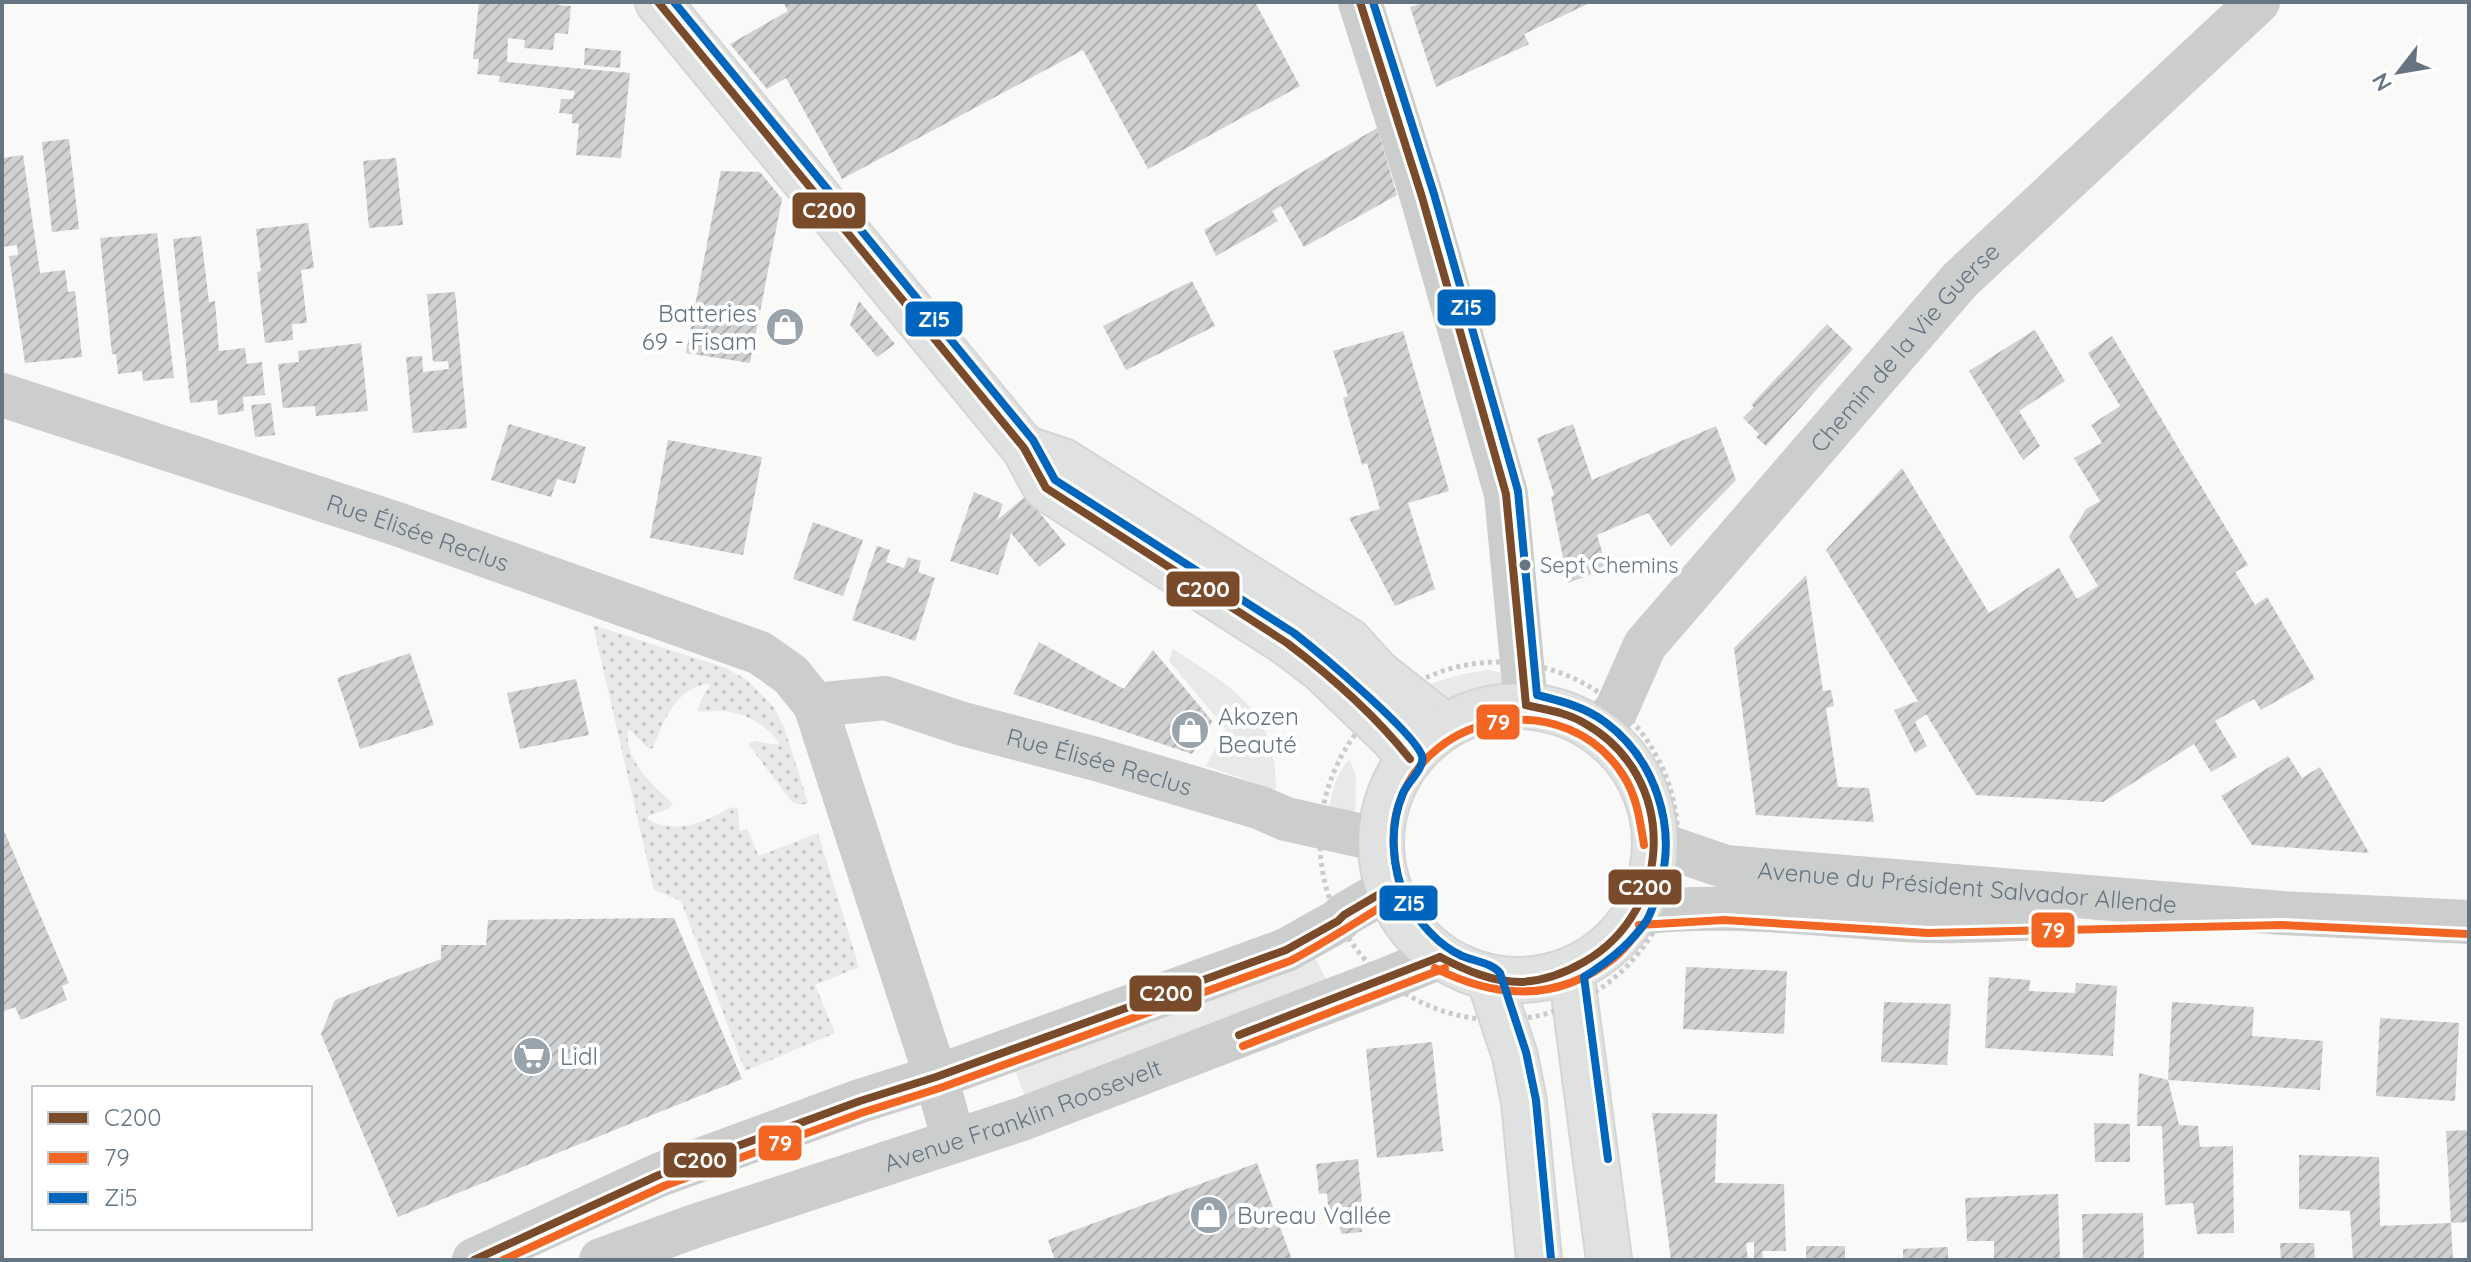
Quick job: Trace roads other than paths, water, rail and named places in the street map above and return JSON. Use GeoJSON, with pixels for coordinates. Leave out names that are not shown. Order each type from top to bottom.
{"type":"FeatureCollection","features":[{"type":"Feature","properties":{"kind":"main road"},"geometry":{"type":"LineString","coordinates":[[658,2],[1024,448],[1046,488],[1287,643],[1320,668],[1384,704],[1445,726]]}},
{"type":"Feature","properties":{"kind":"main road"},"geometry":{"type":"LineString","coordinates":[[1574,990],[1530,981],[1489,978],[1463,970],[1440,957],[1408,926],[1388,889],[1382,864],[1380,840],[1389,794],[1410,759],[1445,726],[1484,710],[1524,685],[1564,713],[1608,720],[1621,752],[1638,777],[1667,847],[1652,875],[1650,911],[1609,947],[1574,990],[1609,1260]]}},
{"type":"Feature","properties":{"kind":"main road"},"geometry":{"type":"LineString","coordinates":[[1384,704],[1393,738],[1410,759]]}},
{"type":"Feature","properties":{"kind":"main road"},"geometry":{"type":"LineString","coordinates":[[1489,978],[1515,1056],[1524,1102],[1539,1260]]}},
{"type":"Feature","properties":{"kind":"street"},"geometry":{"type":"LineString","coordinates":[[1360,2],[1422,197],[1506,494],[1524,685]]}},
{"type":"Feature","properties":{"kind":"street","name":"Chemin de la Vie Guerse"},"geometry":{"type":"LineString","coordinates":[[1608,720],[1645,645],[1960,280],[2258,2]]}},
{"type":"Feature","properties":{"kind":"street","name":"Rue Élisée Reclus"},"geometry":{"type":"LineString","coordinates":[[2,395],[397,524],[760,653],[791,675],[815,705],[954,1141]]}},
{"type":"Feature","properties":{"kind":"street","name":"Rue Élisée Reclus"},"geometry":{"type":"LineString","coordinates":[[815,705],[885,698],[963,724],[1261,808],[1286,819],[1380,840]]}},
{"type":"Feature","properties":{"kind":"street","name":"Avenue du Président Salvador Allende"},"geometry":{"type":"LineString","coordinates":[[1667,847],[1726,867],[2282,913],[2469,922]]}},
{"type":"Feature","properties":{"kind":"street"},"geometry":{"type":"LineString","coordinates":[[474,1260],[659,1175],[1286,950],[1388,889]]}},
{"type":"Feature","properties":{"kind":"street","name":"Avenue du Président Salvador Allende"},"geometry":{"type":"LineString","coordinates":[[1650,911],[1724,908],[1928,921],[2282,913]]}},
{"type":"Feature","properties":{"kind":"street","name":"Avenue Franklin Roosevelt"},"geometry":{"type":"LineString","coordinates":[[601,1260],[1022,1119],[1440,957]]}},
{"type":"Feature","properties":{"kind":"place","name":"Batteries 69 - Fisam"},"geometry":{"type":"Point","coordinates":[785,327]}},
{"type":"Feature","properties":{"kind":"place","name":"Sept Chemins"},"geometry":{"type":"Point","coordinates":[1525,565]}},
{"type":"Feature","properties":{"kind":"place","name":"Akozen Beauté"},"geometry":{"type":"Point","coordinates":[1190,730]}},
{"type":"Feature","properties":{"kind":"place","name":"Lidl"},"geometry":{"type":"Point","coordinates":[532,1056]}},
{"type":"Feature","properties":{"kind":"place","name":"Bureau Vallée"},"geometry":{"type":"Point","coordinates":[1209,1215]}}]}
